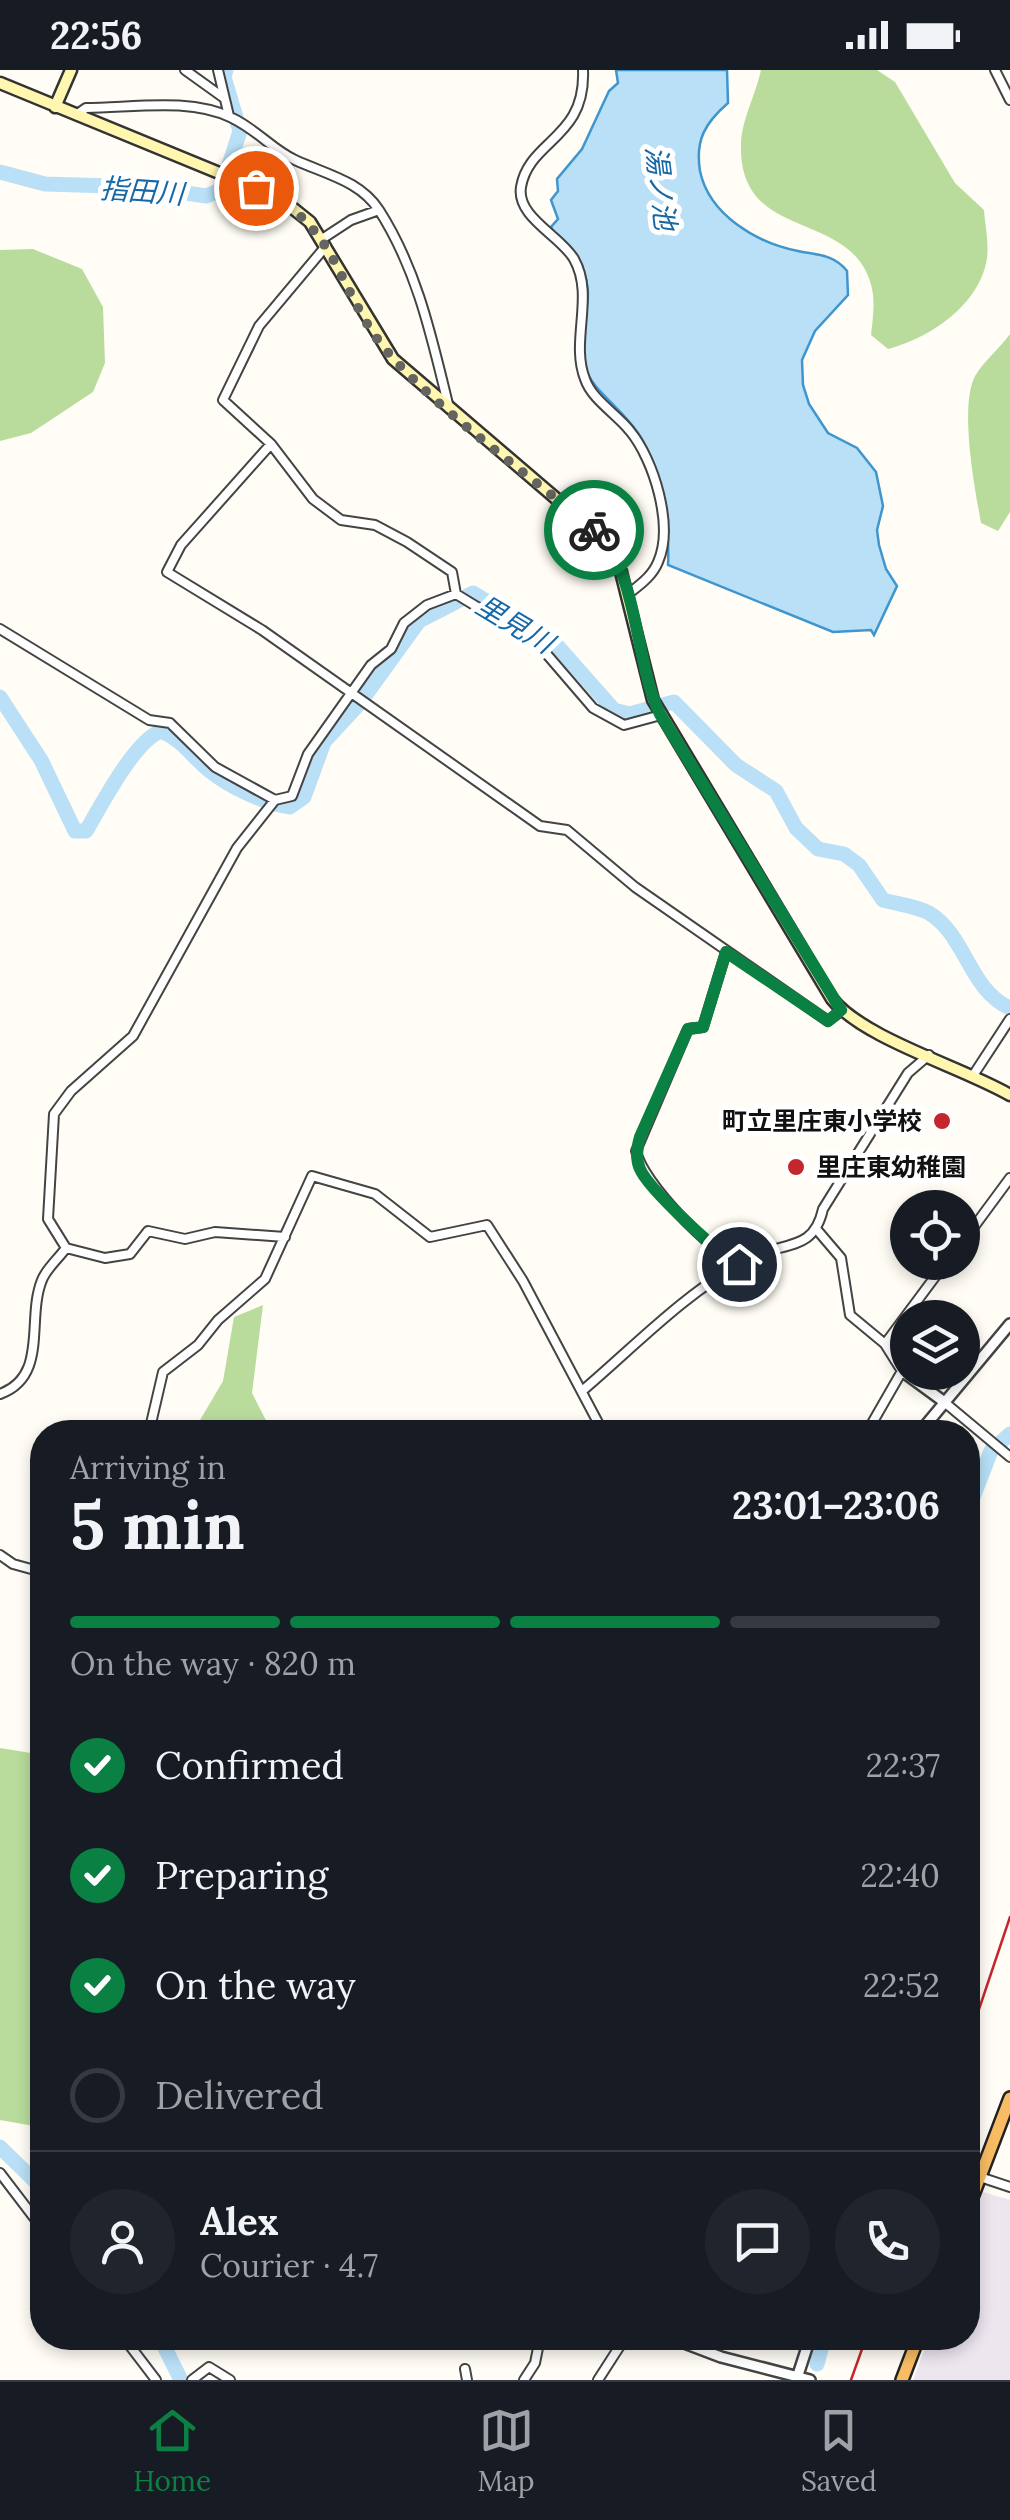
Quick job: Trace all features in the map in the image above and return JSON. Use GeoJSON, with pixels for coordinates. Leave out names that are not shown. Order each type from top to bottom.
{"type":"FeatureCollection","features":[{"type":"Feature","properties":{"kind":"highway"},"geometry":{"type":"LineString","coordinates":[[980,2177],[1010,2098]]}},
{"type":"Feature","properties":{"kind":"highway"},"geometry":{"type":"LineString","coordinates":[[902,2380],[913,2350]]}},
{"type":"Feature","properties":{"kind":"main road"},"geometry":{"type":"LineString","coordinates":[[55,107],[72,70]]}},
{"type":"Feature","properties":{"kind":"main road"},"geometry":{"type":"LineString","coordinates":[[0,83],[216,171],[296,209],[324,243],[385,349],[608,543],[627,595],[657,708],[841,1010],[974,1074],[1010,1096]]}},
{"type":"Feature","properties":{"kind":"street"},"geometry":{"type":"LineString","coordinates":[[184,70],[224,98]]}},
{"type":"Feature","properties":{"kind":"street"},"geometry":{"type":"LineString","coordinates":[[218,70],[234,119]]}},
{"type":"Feature","properties":{"kind":"street"},"geometry":{"type":"LineString","coordinates":[[583,70],[580,108],[524,175],[520,192],[529,213],[574,258],[584,304],[580,348],[586,384],[633,434],[661,505],[658,562],[646,580],[627,595]]}},
{"type":"Feature","properties":{"kind":"street"},"geometry":{"type":"LineString","coordinates":[[995,70],[1010,100]]}},
{"type":"Feature","properties":{"kind":"street"},"geometry":{"type":"LineString","coordinates":[[76,115],[86,108],[190,107],[234,119],[268,138],[284,155],[366,191],[398,239],[422,302],[449,408]]}},
{"type":"Feature","properties":{"kind":"street"},"geometry":{"type":"LineString","coordinates":[[380,210],[351,220],[324,243],[259,326],[222,400],[271,444],[312,499],[341,520],[374,525],[407,542],[452,572],[456,594],[538,644],[580,695],[607,718],[632,724],[657,708]]}},
{"type":"Feature","properties":{"kind":"street"},"geometry":{"type":"LineString","coordinates":[[271,444],[191,532],[167,572],[262,630],[540,826],[567,830],[635,888],[828,1021],[841,1010]]}},
{"type":"Feature","properties":{"kind":"street"},"geometry":{"type":"LineString","coordinates":[[285,1237],[214,1232],[185,1239],[148,1231],[130,1254],[105,1258],[66,1248],[48,1219],[54,1114],[71,1091],[133,1036],[157,997],[200,907],[237,848],[275,800],[292,796],[308,754],[372,665],[392,649],[404,623],[427,605],[456,594]]}},
{"type":"Feature","properties":{"kind":"street"},"geometry":{"type":"LineString","coordinates":[[0,630],[149,720],[170,724],[215,767],[275,800]]}},
{"type":"Feature","properties":{"kind":"street"},"geometry":{"type":"LineString","coordinates":[[726,952],[703,1027],[688,1029],[636,1151],[640,1170],[658,1192],[720,1255],[739,1264]]}},
{"type":"Feature","properties":{"kind":"street"},"geometry":{"type":"LineString","coordinates":[[974,1074],[1010,1020]]}},
{"type":"Feature","properties":{"kind":"street"},"geometry":{"type":"LineString","coordinates":[[582,1391],[678,1304],[761,1251],[808,1240],[818,1231],[824,1209],[908,1073],[929,1054]]}},
{"type":"Feature","properties":{"kind":"street"},"geometry":{"type":"LineString","coordinates":[[152,1420],[163,1372],[250,1295],[272,1267],[312,1176],[375,1194],[430,1237],[487,1225],[597,1420]]}},
{"type":"Feature","properties":{"kind":"street"},"geometry":{"type":"LineString","coordinates":[[980,1219],[1010,1178]]}},
{"type":"Feature","properties":{"kind":"street"},"geometry":{"type":"LineString","coordinates":[[818,1231],[840,1258],[850,1315],[890,1352]]}},
{"type":"Feature","properties":{"kind":"street"},"geometry":{"type":"LineString","coordinates":[[0,1394],[23,1382],[30,1368],[42,1279],[66,1248]]}},
{"type":"Feature","properties":{"kind":"street"},"geometry":{"type":"LineString","coordinates":[[885,1344],[932,1280]]}},
{"type":"Feature","properties":{"kind":"street"},"geometry":{"type":"LineString","coordinates":[[929,1420],[1010,1324]]}},
{"type":"Feature","properties":{"kind":"street"},"geometry":{"type":"LineString","coordinates":[[874,1420],[892,1390]]}},
{"type":"Feature","properties":{"kind":"street"},"geometry":{"type":"LineString","coordinates":[[927,1390],[966,1420]]}},
{"type":"Feature","properties":{"kind":"street"},"geometry":{"type":"LineString","coordinates":[[980,1432],[1010,1457]]}},
{"type":"Feature","properties":{"kind":"street"},"geometry":{"type":"LineString","coordinates":[[0,1555],[30,1569]]}},
{"type":"Feature","properties":{"kind":"street"},"geometry":{"type":"LineString","coordinates":[[0,2173],[30,2212]]}},
{"type":"Feature","properties":{"kind":"street"},"geometry":{"type":"LineString","coordinates":[[980,2177],[1010,2186]]}},
{"type":"Feature","properties":{"kind":"street"},"geometry":{"type":"LineString","coordinates":[[133,2350],[156,2380]]}},
{"type":"Feature","properties":{"kind":"street"},"geometry":{"type":"LineString","coordinates":[[524,2380],[535,2364],[538,2350]]}},
{"type":"Feature","properties":{"kind":"street"},"geometry":{"type":"LineString","coordinates":[[598,2380],[617,2350]]}},
{"type":"Feature","properties":{"kind":"street"},"geometry":{"type":"LineString","coordinates":[[701,2350],[810,2380]]}},
{"type":"Feature","properties":{"kind":"street"},"geometry":{"type":"LineString","coordinates":[[797,2378],[806,2350]]}},
{"type":"Feature","properties":{"kind":"street"},"geometry":{"type":"LineString","coordinates":[[192,2380],[209,2367],[230,2380]]}},
{"type":"Feature","properties":{"kind":"street"},"geometry":{"type":"LineString","coordinates":[[465,2369],[468,2380]]}},
{"type":"Feature","properties":{"kind":"shaded area"},"geometry":{"type":"Polygon","coordinates":[[[983,2192],[1010,2200],[1010,2380],[913,2380],[924,2350],[980,2350],[983,2192]]]}},
{"type":"Feature","properties":{"kind":"green space"},"geometry":{"type":"Polygon","coordinates":[[[761,70],[877,70],[895,82],[955,183],[984,210],[987,258],[982,275],[964,305],[936,328],[888,349],[871,335],[872,288],[857,258],[839,243],[775,212],[757,197],[745,176],[741,145],[761,70]]]}},
{"type":"Feature","properties":{"kind":"green space"},"geometry":{"type":"Polygon","coordinates":[[[33,249],[82,269],[103,307],[105,363],[93,392],[31,433],[0,441],[0,250],[33,249]]]}},
{"type":"Feature","properties":{"kind":"green space"},"geometry":{"type":"Polygon","coordinates":[[[1010,334],[1010,512],[998,531],[981,523],[968,407],[975,376],[1010,334]]]}},
{"type":"Feature","properties":{"kind":"green space"},"geometry":{"type":"Polygon","coordinates":[[[263,1305],[252,1393],[266,1420],[200,1420],[223,1381],[234,1317],[263,1305]]]}},
{"type":"Feature","properties":{"kind":"green space"},"geometry":{"type":"Polygon","coordinates":[[[0,1748],[30,1753],[30,2125],[0,2120],[0,1748]]]}},
{"type":"Feature","properties":{"kind":"water","name":"湯ノ池"},"geometry":{"type":"Polygon","coordinates":[[[616,70],[727,70],[728,103],[708,125],[699,150],[700,171],[713,201],[751,234],[782,247],[831,258],[847,271],[848,295],[815,331],[802,360],[803,385],[809,404],[828,433],[857,448],[876,472],[883,506],[877,530],[879,545],[886,569],[897,586],[874,635],[871,630],[833,632],[668,565],[658,479],[638,433],[594,384],[584,366],[581,346],[588,294],[585,275],[551,227],[558,219],[551,200],[558,191],[557,179],[582,149],[609,91],[618,83],[616,70]]]}},
{"type":"Feature","properties":{"kind":"waterway","name":"指田川"},"geometry":{"type":"LineString","coordinates":[[0,172],[45,184],[146,187],[206,196],[221,190],[240,131],[224,77],[226,70]]}},
{"type":"Feature","properties":{"kind":"waterway","name":"里見川"},"geometry":{"type":"LineString","coordinates":[[0,697],[41,760],[75,831],[86,831],[129,760],[161,731],[227,783],[290,807],[304,797],[324,742],[359,704],[419,621],[473,593],[553,641],[614,710],[629,714],[674,702],[736,765],[776,791],[796,828],[818,849],[844,854],[859,865],[883,900],[924,911],[941,923],[985,989],[1010,1008]]}},
{"type":"Feature","properties":{"kind":"waterway","name":"里見川"},"geometry":{"type":"LineString","coordinates":[[980,1479],[991,1451],[1010,1434]]}},
{"type":"Feature","properties":{"kind":"waterway"},"geometry":{"type":"LineString","coordinates":[[0,2147],[30,2176]]}},
{"type":"Feature","properties":{"kind":"waterway"},"geometry":{"type":"LineString","coordinates":[[166,2350],[181,2380]]}},
{"type":"Feature","properties":{"kind":"waterway","name":"里見川"},"geometry":{"type":"LineString","coordinates":[[817,2364],[821,2350]]}},
{"type":"Feature","properties":{"kind":"railway"},"geometry":{"type":"LineString","coordinates":[[980,2006],[1010,1917]]}},
{"type":"Feature","properties":{"kind":"railway"},"geometry":{"type":"LineString","coordinates":[[851,2380],[862,2350]]}},
{"type":"Feature","properties":{"kind":"way so far"},"geometry":{"type":"LineString","coordinates":[[256,188],[280,198],[310,222],[393,358],[594,530]]}},
{"type":"Feature","properties":{"kind":"place","name":"町立里庄東小学校"},"geometry":{"type":"Point","coordinates":[942,1121]}},
{"type":"Feature","properties":{"kind":"place","name":"里庄東幼稚園"},"geometry":{"type":"Point","coordinates":[796,1167]}},
{"type":"Feature","properties":{"kind":"route"},"geometry":{"type":"LineString","coordinates":[[594,530],[608,543],[621,572],[653,700],[660,714],[841,1010],[828,1021],[726,952],[703,1027],[688,1029],[640,1137],[636,1151],[640,1170],[720,1255],[739,1264]]}}]}
